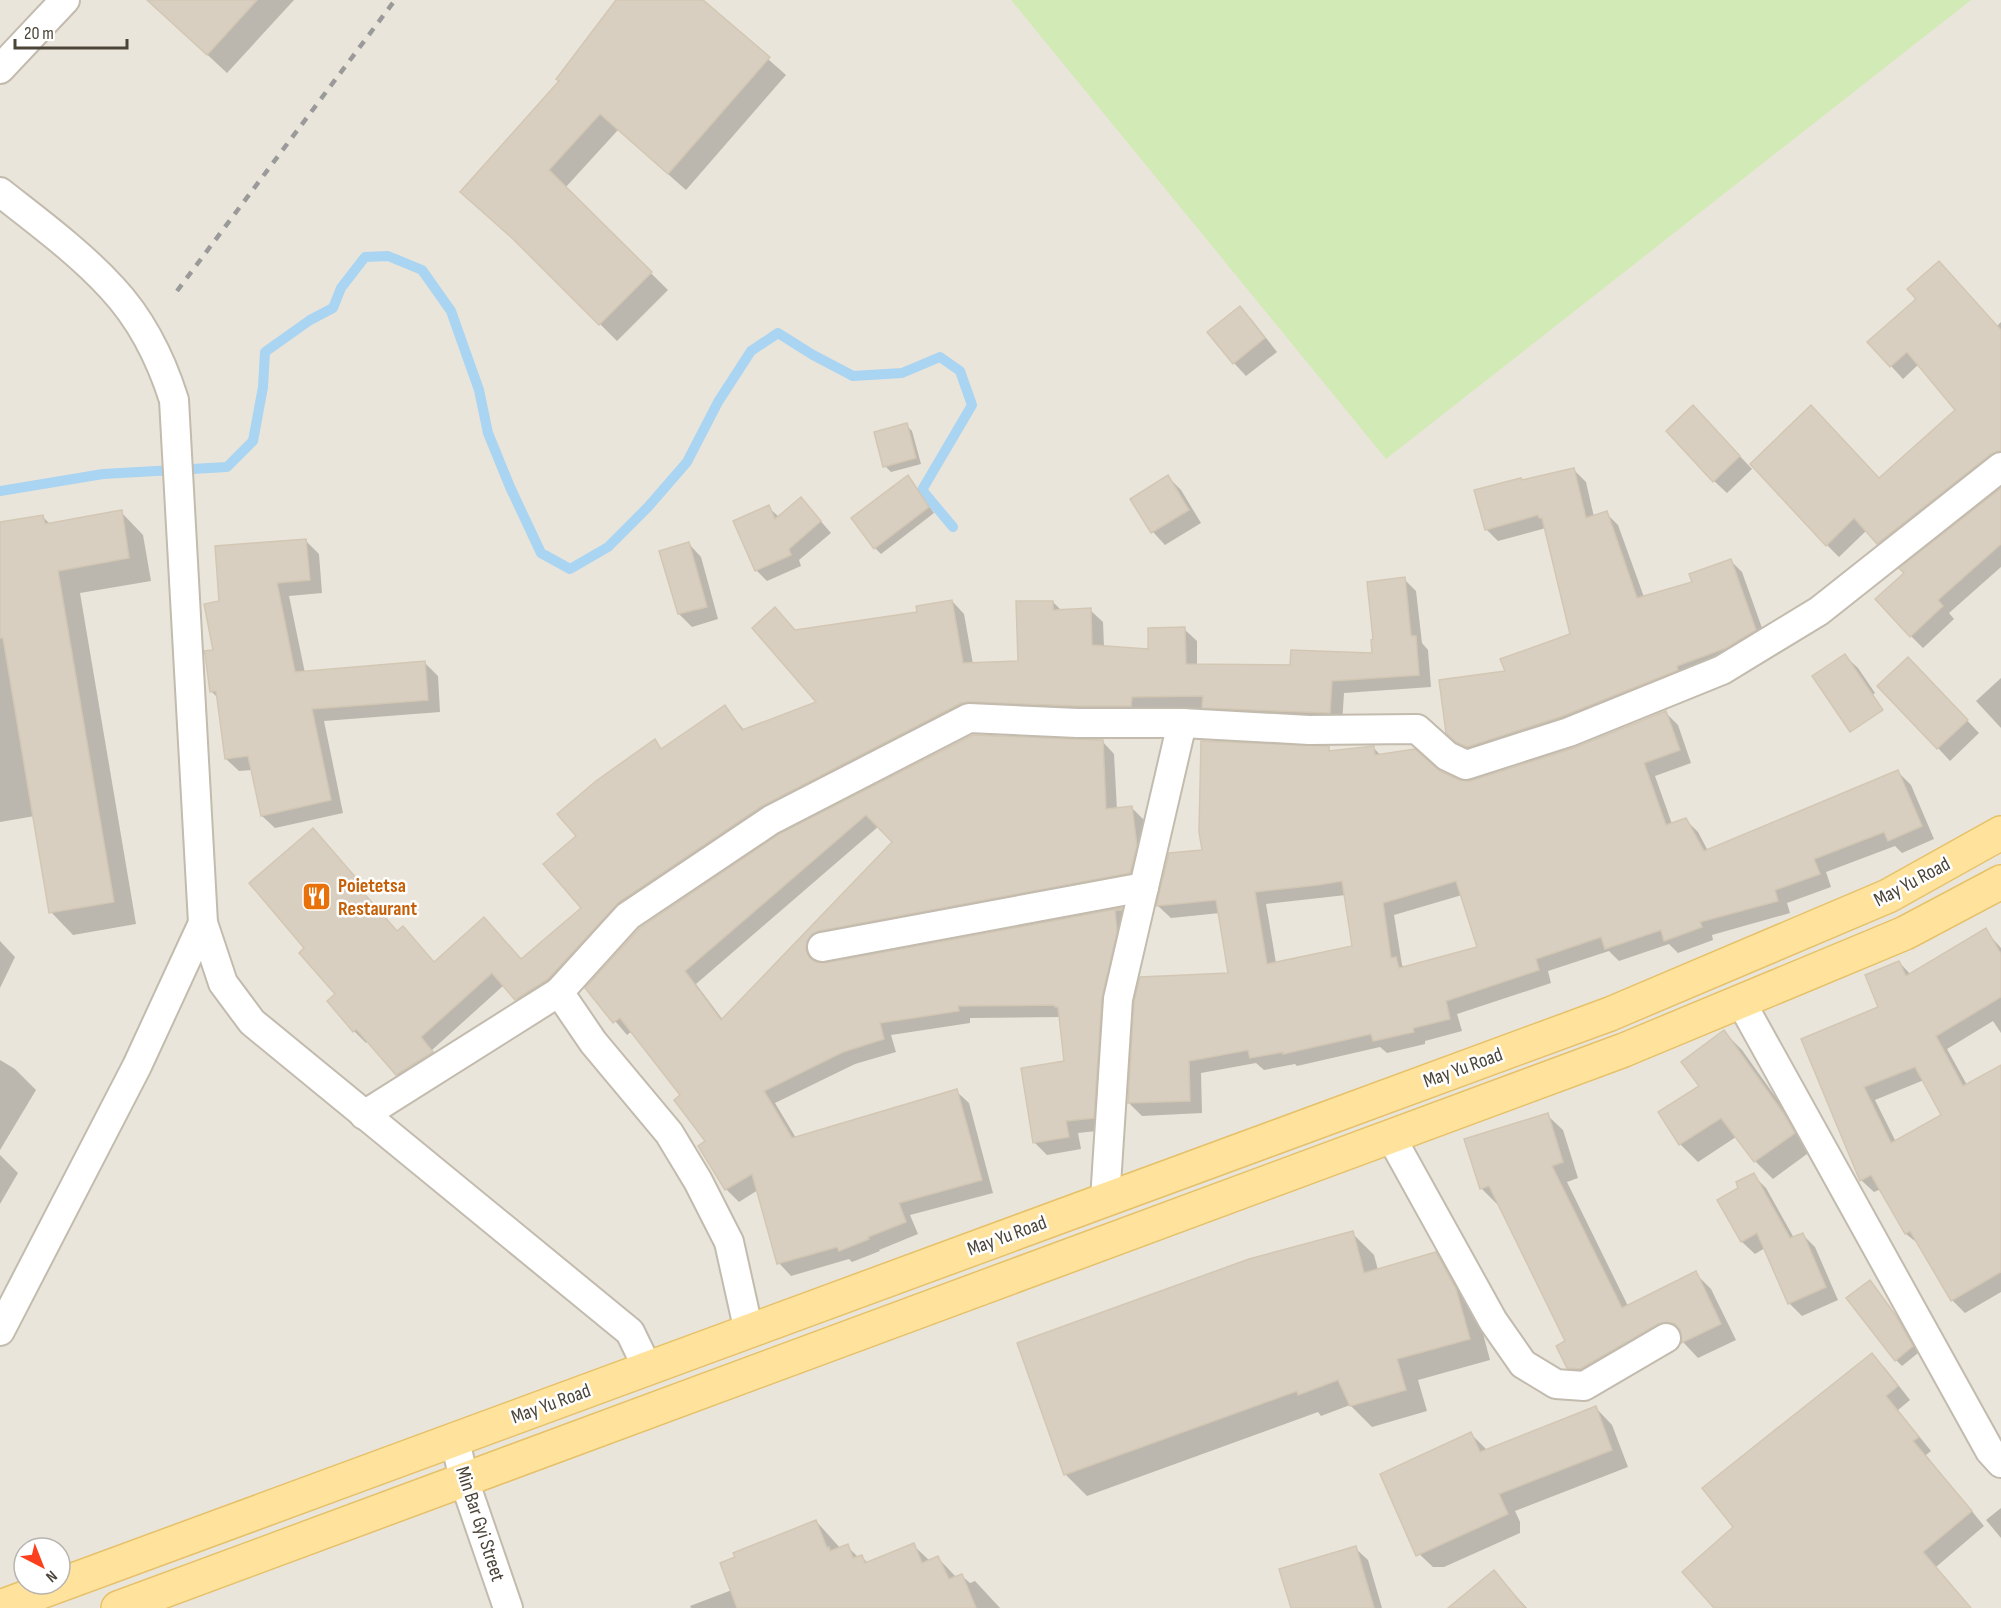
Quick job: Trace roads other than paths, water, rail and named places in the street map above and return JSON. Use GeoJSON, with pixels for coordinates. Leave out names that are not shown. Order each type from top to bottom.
{"type":"FeatureCollection","features":[{"type":"Feature","properties":{"kind":"main road","name":"May Yu Road"},"geometry":{"type":"LineString","coordinates":[[0,1607],[1610,1014],[1888,896],[2001,833]]}},
{"type":"Feature","properties":{"kind":"main road","name":"May Yu Road"},"geometry":{"type":"LineString","coordinates":[[118,1608],[1624,1050],[1905,933],[2001,882]]}},
{"type":"Feature","properties":{"kind":"street"},"geometry":{"type":"LineString","coordinates":[[0,69],[65,0]]}},
{"type":"Feature","properties":{"kind":"street"},"geometry":{"type":"LineString","coordinates":[[0,192],[60,239],[113,288],[149,339],[165,371],[174,399],[203,924],[223,983],[252,1022],[630,1332],[648,1369]]}},
{"type":"Feature","properties":{"kind":"street"},"geometry":{"type":"LineString","coordinates":[[364,1115],[559,992],[628,916],[771,820],[969,718],[1077,723],[1182,723],[1309,730],[1417,729],[1447,756],[1466,765],[1569,732],[1722,670],[1819,611],[2001,467]]}},
{"type":"Feature","properties":{"kind":"street"},"geometry":{"type":"LineString","coordinates":[[1105,1200],[1118,999],[1182,723]]}},
{"type":"Feature","properties":{"kind":"street"},"geometry":{"type":"LineString","coordinates":[[822,947],[1144,887]]}},
{"type":"Feature","properties":{"kind":"street"},"geometry":{"type":"LineString","coordinates":[[0,1331],[137,1066],[203,924]]}},
{"type":"Feature","properties":{"kind":"street"},"geometry":{"type":"LineString","coordinates":[[559,992],[593,1042],[669,1133],[699,1181],[729,1242],[749,1332]]}},
{"type":"Feature","properties":{"kind":"street"},"geometry":{"type":"LineString","coordinates":[[1741,1002],[1990,1451],[2001,1462]]}},
{"type":"Feature","properties":{"kind":"street"},"geometry":{"type":"LineString","coordinates":[[1391,1137],[1493,1321],[1523,1364],[1556,1384],[1584,1386],[1666,1338]]}},
{"type":"Feature","properties":{"kind":"street","name":"Min Bar Gyi Street"},"geometry":{"type":"LineString","coordinates":[[455,1440],[464,1480],[508,1608]]}},
{"type":"Feature","properties":{"kind":"waterway"},"geometry":{"type":"LineString","coordinates":[[0,491],[103,474],[227,467],[253,441],[263,387],[265,352],[310,320],[333,308],[341,288],[365,257],[388,256],[422,270],[451,311],[479,390],[488,433],[510,487],[541,553],[570,569],[608,547],[648,507],[687,462],[718,402],[751,351],[778,333],[853,376],[902,373],[940,357],[960,371],[972,405],[922,490],[953,527]]}},
{"type":"Feature","properties":{"kind":"railway"},"geometry":{"type":"LineString","coordinates":[[177,291],[395,0]]}},
{"type":"Feature","properties":{"kind":"place","name":"Poietetsa Restaurant"},"geometry":{"type":"Point","coordinates":[317,897]}}]}
